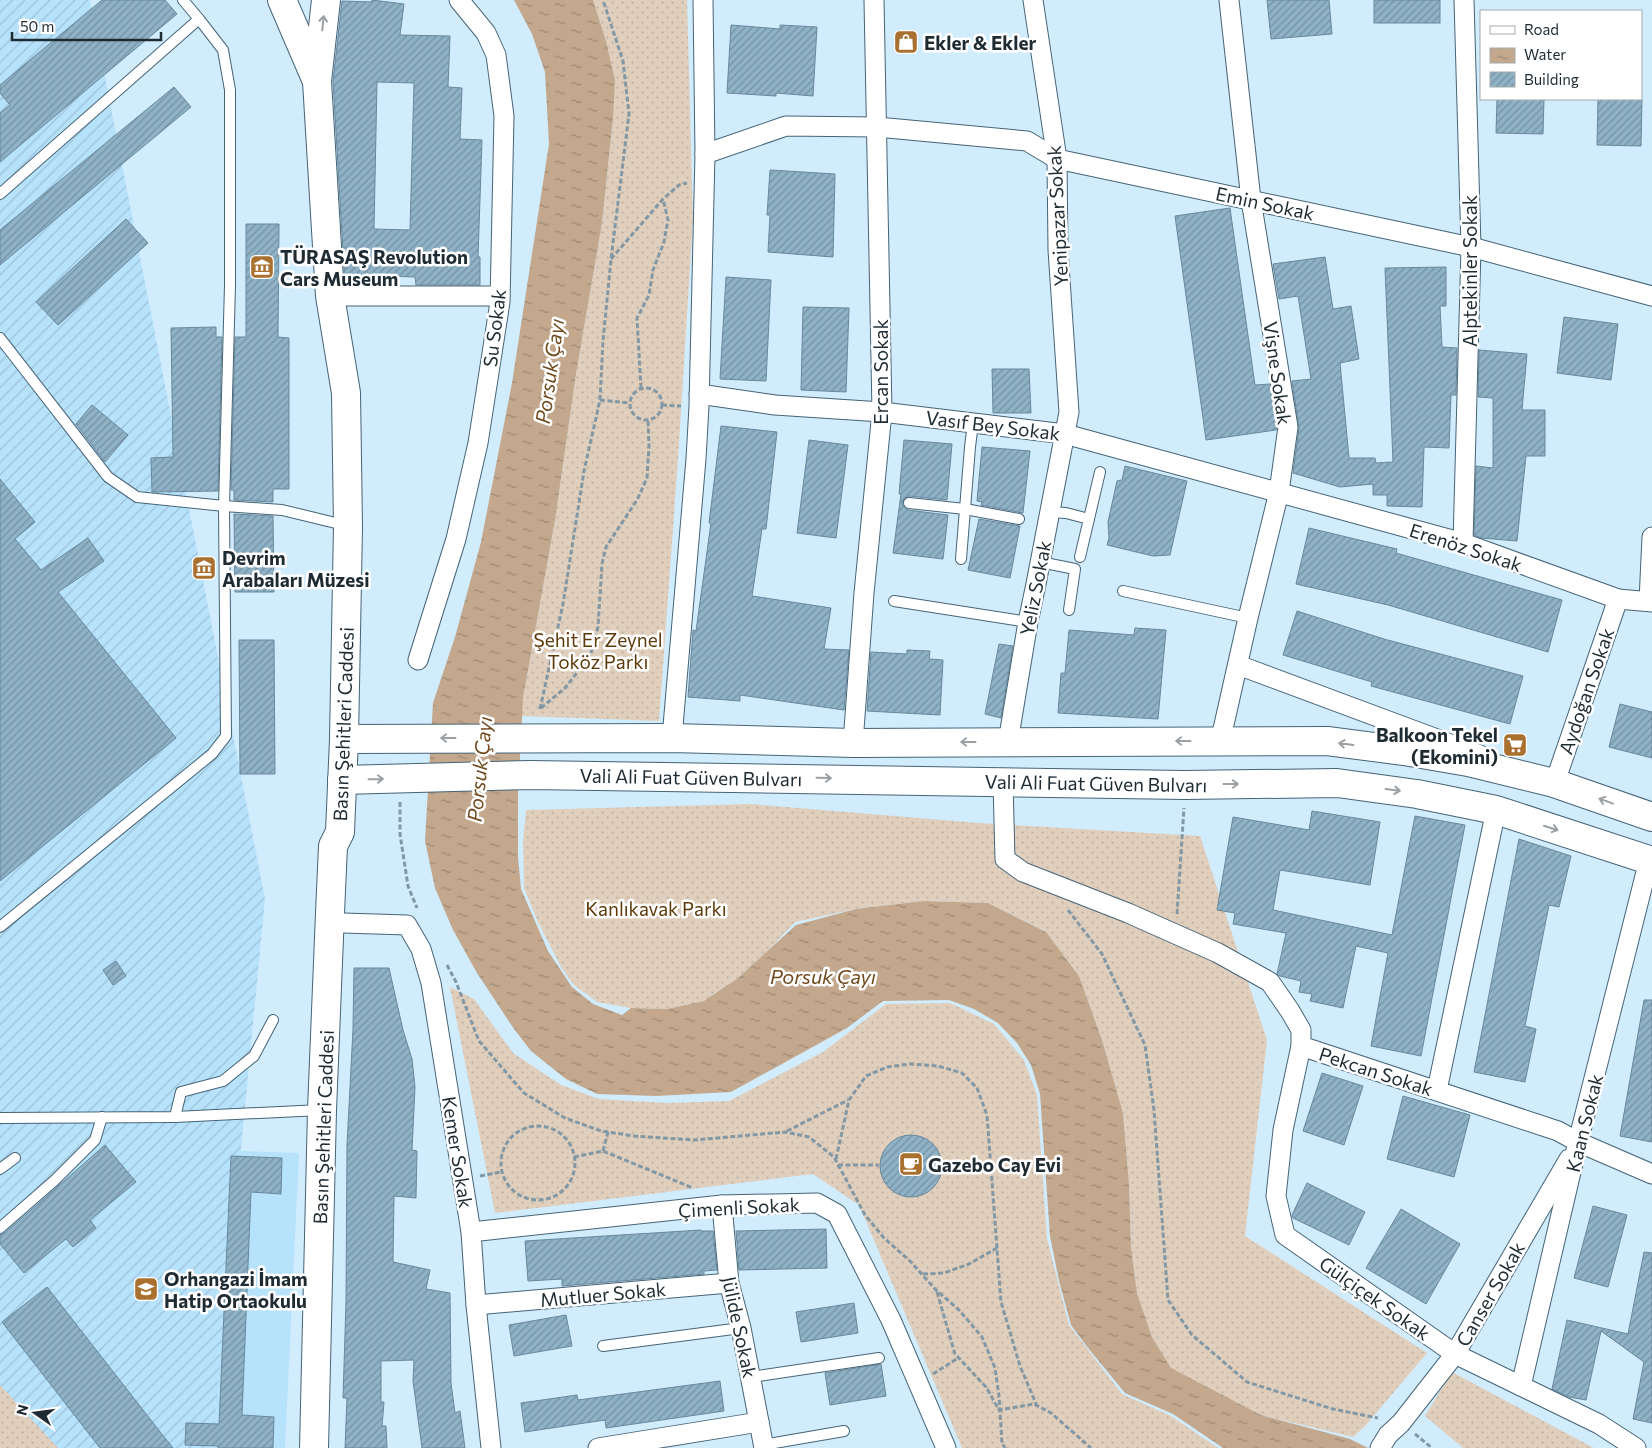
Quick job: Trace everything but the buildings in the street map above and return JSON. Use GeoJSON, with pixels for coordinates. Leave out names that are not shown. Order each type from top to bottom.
{"type":"FeatureCollection","features":[{"type":"Feature","properties":{"kind":"main road"},"geometry":{"type":"LineString","coordinates":[[282,0],[317,81]]}},
{"type":"Feature","properties":{"kind":"main road","name":"Basın Şehitleri Caddesi"},"geometry":{"type":"LineString","coordinates":[[314,1448],[322,1110],[333,846],[340,832],[344,739],[348,526],[346,393],[330,296],[317,81],[326,0]]}},
{"type":"Feature","properties":{"kind":"main road","name":"Vali Ali Fuat Güven Bulvarı"},"geometry":{"type":"LineString","coordinates":[[344,739],[672,738],[853,743],[1327,741],[1468,762],[1554,783],[1652,818]]}},
{"type":"Feature","properties":{"kind":"main road","name":"Vali Ali Fuat Güven Bulvarı"},"geometry":{"type":"LineString","coordinates":[[342,780],[530,775],[1185,785],[1337,783],[1417,794],[1496,810],[1651,860]]}},
{"type":"Feature","properties":{"kind":"main road"},"geometry":{"type":"LineString","coordinates":[[325,1031],[339,1000],[346,846],[340,832]]}},
{"type":"Feature","properties":{"kind":"street","name":"Su Sokak"},"geometry":{"type":"LineString","coordinates":[[418,660],[458,530],[478,443],[500,296],[504,116],[496,55],[486,33],[459,0]]}},
{"type":"Feature","properties":{"kind":"street"},"geometry":{"type":"LineString","coordinates":[[672,738],[696,459],[699,394],[705,154],[703,0]]}},
{"type":"Feature","properties":{"kind":"street","name":"Ercan Sokak"},"geometry":{"type":"LineString","coordinates":[[853,743],[864,593],[882,412],[874,0]]}},
{"type":"Feature","properties":{"kind":"street","name":"Yenipazar Sokak"},"geometry":{"type":"LineString","coordinates":[[1033,0],[1057,159],[1058,250],[1068,412],[1065,434]]}},
{"type":"Feature","properties":{"kind":"street","name":"Vişne Sokak"},"geometry":{"type":"LineString","coordinates":[[1219,741],[1279,492],[1288,427],[1251,200],[1229,0]]}},
{"type":"Feature","properties":{"kind":"street","name":"Alptekinler Sokak"},"geometry":{"type":"LineString","coordinates":[[1463,543],[1471,247],[1464,0]]}},
{"type":"Feature","properties":{"kind":"street","name":"Emin Sokak"},"geometry":{"type":"LineString","coordinates":[[705,154],[786,126],[877,127],[1027,141],[1057,159],[1471,247],[1652,296]]}},
{"type":"Feature","properties":{"kind":"street"},"geometry":{"type":"LineString","coordinates":[[330,296],[500,296]]}},
{"type":"Feature","properties":{"kind":"street","name":"Vasıf Bey Sokak"},"geometry":{"type":"LineString","coordinates":[[699,394],[776,405],[882,412],[1065,434],[1279,492]]}},
{"type":"Feature","properties":{"kind":"street","name":"Yeliz Sokak"},"geometry":{"type":"LineString","coordinates":[[1008,742],[1028,622],[1065,434]]}},
{"type":"Feature","properties":{"kind":"street","name":"Erenöz Sokak"},"geometry":{"type":"LineString","coordinates":[[1279,492],[1463,543],[1618,599],[1651,601]]}},
{"type":"Feature","properties":{"kind":"street"},"geometry":{"type":"LineString","coordinates":[[1651,601],[1652,536]]}},
{"type":"Feature","properties":{"kind":"street","name":"Aydoğan Sokak"},"geometry":{"type":"LineString","coordinates":[[1554,783],[1618,599]]}},
{"type":"Feature","properties":{"kind":"street"},"geometry":{"type":"LineString","coordinates":[[1238,666],[1554,783]]}},
{"type":"Feature","properties":{"kind":"street","name":"Pekcan Sokak"},"geometry":{"type":"LineString","coordinates":[[1003,782],[1005,859],[1023,872],[1176,934],[1270,982],[1301,1030],[1301,1046],[1558,1131],[1578,1142],[1652,1174]]}},
{"type":"Feature","properties":{"kind":"street"},"geometry":{"type":"LineString","coordinates":[[1437,1090],[1496,810]]}},
{"type":"Feature","properties":{"kind":"street","name":"Kaan Sokak"},"geometry":{"type":"LineString","coordinates":[[1521,1386],[1578,1142],[1651,860]]}},
{"type":"Feature","properties":{"kind":"street","name":"Kemer Sokak"},"geometry":{"type":"LineString","coordinates":[[343,923],[407,925],[421,949],[431,983],[471,1232],[476,1305],[491,1448]]}},
{"type":"Feature","properties":{"kind":"street","name":"Gülçiçek Sokak"},"geometry":{"type":"LineString","coordinates":[[1301,1046],[1283,1130],[1276,1196],[1285,1234],[1455,1354],[1599,1424],[1636,1448]]}},
{"type":"Feature","properties":{"kind":"street","name":"Canser Sokak"},"geometry":{"type":"LineString","coordinates":[[1389,1435],[1455,1354],[1578,1142]]}},
{"type":"Feature","properties":{"kind":"street","name":"Çimenli Sokak"},"geometry":{"type":"LineString","coordinates":[[471,1232],[722,1205],[817,1203],[837,1214],[890,1320],[946,1448]]}},
{"type":"Feature","properties":{"kind":"street","name":"Jülide Sokak"},"geometry":{"type":"LineString","coordinates":[[722,1205],[729,1283],[741,1328],[763,1446]]}},
{"type":"Feature","properties":{"kind":"street","name":"Mutluer Sokak"},"geometry":{"type":"LineString","coordinates":[[476,1305],[729,1283]]}},
{"type":"Feature","properties":{"kind":"street"},"geometry":{"type":"LineString","coordinates":[[598,1448],[759,1422]]}},
{"type":"Feature","properties":{"kind":"lane"},"geometry":{"type":"LineString","coordinates":[[0,927],[212,754],[226,736],[224,506],[230,285],[230,90],[223,50],[183,0]]}},
{"type":"Feature","properties":{"kind":"lane"},"geometry":{"type":"LineString","coordinates":[[0,194],[199,19]]}},
{"type":"Feature","properties":{"kind":"lane"},"geometry":{"type":"LineString","coordinates":[[0,338],[108,478],[137,497],[282,510],[348,526]]}},
{"type":"Feature","properties":{"kind":"lane"},"geometry":{"type":"LineString","coordinates":[[962,559],[973,423]]}},
{"type":"Feature","properties":{"kind":"lane"},"geometry":{"type":"LineString","coordinates":[[1080,557],[1100,472]]}},
{"type":"Feature","properties":{"kind":"lane"},"geometry":{"type":"LineString","coordinates":[[909,502],[1019,518]]}},
{"type":"Feature","properties":{"kind":"lane"},"geometry":{"type":"LineString","coordinates":[[1050,512],[1089,518]]}},
{"type":"Feature","properties":{"kind":"lane"},"geometry":{"type":"LineString","coordinates":[[1040,562],[1076,569],[1069,610]]}},
{"type":"Feature","properties":{"kind":"lane"},"geometry":{"type":"LineString","coordinates":[[1123,591],[1248,618]]}},
{"type":"Feature","properties":{"kind":"lane"},"geometry":{"type":"LineString","coordinates":[[894,601],[1028,622]]}},
{"type":"Feature","properties":{"kind":"lane"},"geometry":{"type":"LineString","coordinates":[[175,1117],[182,1092],[223,1081],[254,1056],[273,1020]]}},
{"type":"Feature","properties":{"kind":"lane"},"geometry":{"type":"LineString","coordinates":[[0,1118],[175,1117],[322,1110]]}},
{"type":"Feature","properties":{"kind":"lane"},"geometry":{"type":"LineString","coordinates":[[0,1228],[55,1180],[95,1140],[102,1117]]}},
{"type":"Feature","properties":{"kind":"lane"},"geometry":{"type":"LineString","coordinates":[[0,1169],[15,1158]]}},
{"type":"Feature","properties":{"kind":"lane"},"geometry":{"type":"LineString","coordinates":[[603,1346],[741,1328]]}},
{"type":"Feature","properties":{"kind":"lane"},"geometry":{"type":"LineString","coordinates":[[751,1377],[879,1358]]}},
{"type":"Feature","properties":{"kind":"lane"},"geometry":{"type":"LineString","coordinates":[[763,1446],[844,1431]]}},
{"type":"Feature","properties":{"kind":"path"},"geometry":{"type":"LineString","coordinates":[[535,738],[563,604],[584,471],[600,400],[603,342],[611,259],[629,114],[623,61],[603,0]]}},
{"type":"Feature","properties":{"kind":"path"},"geometry":{"type":"LineString","coordinates":[[611,259],[663,199],[679,185],[704,178]]}},
{"type":"Feature","properties":{"kind":"path"},"geometry":{"type":"LineString","coordinates":[[641,388],[638,318],[649,295],[653,270],[664,242],[668,220],[663,199]]}},
{"type":"Feature","properties":{"kind":"path"},"geometry":{"type":"LineString","coordinates":[[641,388],[651,388],[659,394],[661,410],[653,418],[643,420],[633,414],[629,403],[632,394],[641,388]]}},
{"type":"Feature","properties":{"kind":"path"},"geometry":{"type":"LineString","coordinates":[[600,400],[629,403]]}},
{"type":"Feature","properties":{"kind":"path"},"geometry":{"type":"LineString","coordinates":[[540,709],[565,688],[590,656],[598,627],[602,564],[606,547],[637,500],[647,478],[648,420]]}},
{"type":"Feature","properties":{"kind":"path"},"geometry":{"type":"LineString","coordinates":[[406,779],[400,834],[408,886],[419,914]]}},
{"type":"Feature","properties":{"kind":"path"},"geometry":{"type":"LineString","coordinates":[[1176,934],[1185,785]]}},
{"type":"Feature","properties":{"kind":"path"},"geometry":{"type":"LineString","coordinates":[[1067,909],[1102,954],[1145,1045],[1154,1110],[1168,1300],[1192,1334],[1247,1382],[1333,1409],[1389,1435],[1432,1448]]}},
{"type":"Feature","properties":{"kind":"path"},"geometry":{"type":"LineString","coordinates":[[442,956],[456,982],[479,1041],[524,1093],[564,1118],[608,1132],[634,1136],[695,1140],[785,1132],[809,1137],[836,1160],[866,1215],[884,1238],[911,1262],[937,1292],[959,1310],[982,1336],[995,1368],[1002,1443],[1005,1448]]}},
{"type":"Feature","properties":{"kind":"path"},"geometry":{"type":"LineString","coordinates":[[836,1160],[849,1100],[866,1076],[887,1067],[910,1064],[938,1066],[962,1073],[977,1088],[987,1114],[1001,1302],[1020,1366],[1037,1406]]}},
{"type":"Feature","properties":{"kind":"path"},"geometry":{"type":"LineString","coordinates":[[785,1132],[849,1100]]}},
{"type":"Feature","properties":{"kind":"path"},"geometry":{"type":"LineString","coordinates":[[533,1126],[546,1127],[557,1131],[567,1140],[573,1150],[574,1158],[574,1175],[568,1186],[559,1194],[548,1199],[536,1201],[524,1198],[514,1192],[506,1183],[501,1172],[500,1159],[504,1147],[511,1137],[521,1130],[533,1126]]}},
{"type":"Feature","properties":{"kind":"path"},"geometry":{"type":"LineString","coordinates":[[603,1151],[608,1132]]}},
{"type":"Feature","properties":{"kind":"path"},"geometry":{"type":"LineString","coordinates":[[574,1158],[603,1151],[693,1188]]}},
{"type":"Feature","properties":{"kind":"path"},"geometry":{"type":"LineString","coordinates":[[838,1164],[879,1165]]}},
{"type":"Feature","properties":{"kind":"path"},"geometry":{"type":"LineString","coordinates":[[922,1274],[944,1274],[969,1264],[997,1248]]}},
{"type":"Feature","properties":{"kind":"path"},"geometry":{"type":"LineString","coordinates":[[937,1292],[955,1354],[986,1387],[999,1410]]}},
{"type":"Feature","properties":{"kind":"path"},"geometry":{"type":"LineString","coordinates":[[931,1375],[958,1358]]}},
{"type":"Feature","properties":{"kind":"path"},"geometry":{"type":"LineString","coordinates":[[999,1410],[1034,1404],[1051,1413],[1088,1447]]}},
{"type":"Feature","properties":{"kind":"shaded area"},"geometry":{"type":"Polygon","coordinates":[[[0,0],[90,0],[265,899],[212,1448],[0,1448],[0,0]]]}},
{"type":"Feature","properties":{"kind":"shaded area","name":"Orhangazi İmam Hatip Ortaokulu"},"geometry":{"type":"Polygon","coordinates":[[[122,1147],[299,1153],[285,1448],[97,1448],[0,1254],[122,1147]]]}},
{"type":"Feature","properties":{"kind":"green space","name":"Şehit Er Zeynel Toköz Parkı"},"geometry":{"type":"Polygon","coordinates":[[[593,0],[687,0],[693,219],[659,721],[521,716],[555,520],[576,374],[602,223],[613,118],[606,41],[593,0]]]}},
{"type":"Feature","properties":{"kind":"green space","name":"Kanlıkavak Parkı"},"geometry":{"type":"Polygon","coordinates":[[[751,804],[979,823],[1200,836],[1267,1040],[1245,1236],[1427,1353],[1366,1425],[1353,1437],[1261,1415],[1171,1369],[1152,1337],[1137,1293],[1131,1247],[1129,1184],[1123,1113],[1102,1040],[1079,976],[1045,931],[988,903],[923,901],[856,909],[795,922],[764,955],[738,978],[704,1001],[667,1009],[631,1008],[597,1002],[574,985],[561,967],[538,922],[524,888],[523,841],[526,810],[751,804]]]}},
{"type":"Feature","properties":{"kind":"green space"},"geometry":{"type":"Polygon","coordinates":[[[450,987],[474,999],[513,1053],[561,1085],[599,1099],[667,1103],[729,1101],[823,1052],[886,1004],[950,1003],[994,1024],[1024,1060],[1037,1095],[1047,1239],[1069,1325],[1122,1394],[1171,1416],[1218,1448],[962,1448],[859,1205],[813,1174],[495,1213],[450,987]]]}},
{"type":"Feature","properties":{"kind":"green space"},"geometry":{"type":"Polygon","coordinates":[[[1452,1372],[1594,1448],[1463,1448],[1425,1416],[1452,1372]]]}},
{"type":"Feature","properties":{"kind":"green space"},"geometry":{"type":"Polygon","coordinates":[[[0,1385],[58,1448],[0,1448],[0,1385]]]}},
{"type":"Feature","properties":{"kind":"water","name":"Porsuk Çayı"},"geometry":{"type":"Polygon","coordinates":[[[514,0],[593,0],[606,41],[615,80],[602,223],[576,374],[555,520],[523,698],[518,795],[518,857],[521,889],[548,951],[572,987],[593,1004],[622,1015],[631,1008],[667,1009],[704,1001],[738,978],[796,925],[856,909],[923,901],[988,903],[1046,932],[1079,976],[1102,1040],[1123,1113],[1129,1184],[1131,1247],[1137,1293],[1152,1337],[1171,1368],[1261,1415],[1350,1439],[1368,1448],[1223,1448],[1173,1414],[1125,1393],[1071,1325],[1059,1281],[1050,1236],[1040,1094],[1031,1065],[1017,1043],[998,1023],[974,1009],[949,1000],[883,1001],[847,1028],[731,1092],[656,1096],[597,1094],[566,1079],[531,1051],[477,973],[453,930],[435,888],[425,841],[433,703],[455,637],[481,542],[512,383],[549,144],[545,72],[532,34],[514,0]]]}},
{"type":"Feature","properties":{"kind":"place","name":"Ekler & Ekler"},"geometry":{"type":"Point","coordinates":[906,42]}},
{"type":"Feature","properties":{"kind":"place","name":"TÜRASAŞ Revolution Cars Museum"},"geometry":{"type":"Point","coordinates":[262,267]}},
{"type":"Feature","properties":{"kind":"place","name":"Devrim Arabaları Müzesi"},"geometry":{"type":"Point","coordinates":[204,568]}},
{"type":"Feature","properties":{"kind":"place","name":"Balkoon Tekel (Ekomini)"},"geometry":{"type":"Point","coordinates":[1515,745]}},
{"type":"Feature","properties":{"kind":"place","name":"Gazebo Cay Evi"},"geometry":{"type":"Point","coordinates":[911,1164]}},
{"type":"Feature","properties":{"kind":"place","name":"Orhangazi İmam Hatip Ortaokulu"},"geometry":{"type":"Point","coordinates":[146,1289]}}]}
